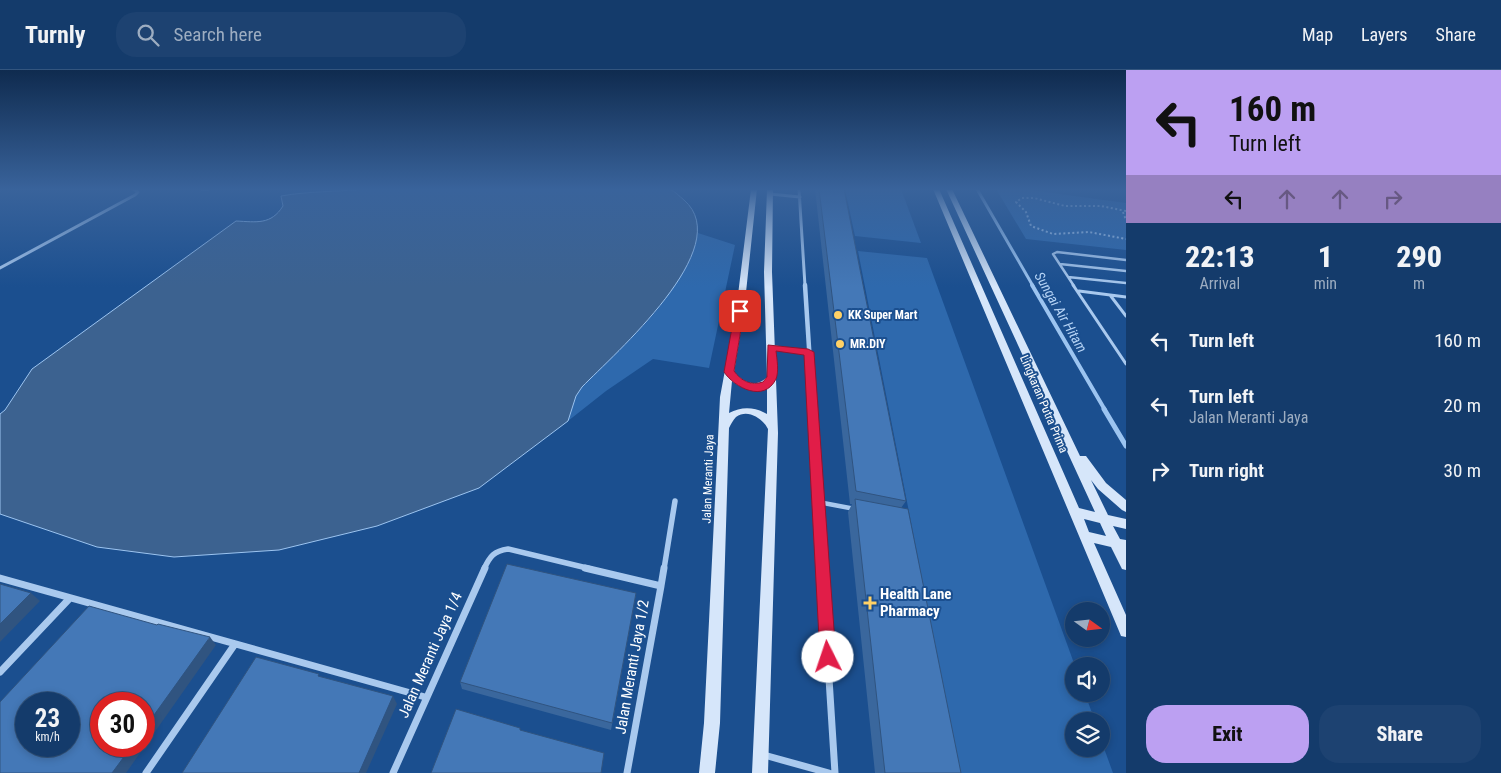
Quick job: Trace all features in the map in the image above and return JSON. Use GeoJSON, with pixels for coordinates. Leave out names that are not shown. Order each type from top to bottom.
{"type":"FeatureCollection","features":[{"type":"Feature","properties":{"kind":"street"},"geometry":{"type":"LineString","coordinates":[[0,268],[85,222]]}},
{"type":"Feature","properties":{"kind":"street","name":"Jalan Meranti Jaya"},"geometry":{"type":"LineString","coordinates":[[708,773],[712,723],[723,428],[729,372],[740,311],[750,222]]}},
{"type":"Feature","properties":{"kind":"street"},"geometry":{"type":"LineString","coordinates":[[760,773],[773,433],[768,272],[769,222]]}},
{"type":"Feature","properties":{"kind":"street"},"geometry":{"type":"LineString","coordinates":[[801,222],[835,773]]}},
{"type":"Feature","properties":{"kind":"street","name":"Lingkaran Putra Prima"},"geometry":{"type":"LineString","coordinates":[[950,222],[1126,631]]}},
{"type":"Feature","properties":{"kind":"street","name":"Lingkaran Putra Prima"},"geometry":{"type":"LineString","coordinates":[[965,222],[1106,520],[1121,544],[1126,565]]}},
{"type":"Feature","properties":{"kind":"street"},"geometry":{"type":"LineString","coordinates":[[771,347],[808,352]]}},
{"type":"Feature","properties":{"kind":"street"},"geometry":{"type":"LineString","coordinates":[[729,372],[735,380],[757,388],[767,384],[772,377]]}},
{"type":"Feature","properties":{"kind":"street"},"geometry":{"type":"LineString","coordinates":[[723,428],[734,415],[744,410],[756,412],[764,417],[770,422],[773,433]]}},
{"type":"Feature","properties":{"kind":"street"},"geometry":{"type":"LineString","coordinates":[[1069,442],[1102,486],[1126,506]]}},
{"type":"Feature","properties":{"kind":"street"},"geometry":{"type":"LineString","coordinates":[[661,586],[675,501]]}},
{"type":"Feature","properties":{"kind":"street"},"geometry":{"type":"LineString","coordinates":[[1075,512],[1126,524]]}},
{"type":"Feature","properties":{"kind":"street"},"geometry":{"type":"LineString","coordinates":[[1085,536],[1121,544]]}},
{"type":"Feature","properties":{"kind":"street","name":"Jalan Meranti Jaya 1/2"},"geometry":{"type":"LineString","coordinates":[[496,551],[508,549],[661,586],[627,773]]}},
{"type":"Feature","properties":{"kind":"street","name":"Jalan Meranti Jaya 1/4"},"geometry":{"type":"LineString","coordinates":[[393,773],[425,697],[489,558],[496,551]]}},
{"type":"Feature","properties":{"kind":"street"},"geometry":{"type":"LineString","coordinates":[[0,578],[425,697]]}},
{"type":"Feature","properties":{"kind":"street"},"geometry":{"type":"LineString","coordinates":[[0,672],[70,598]]}},
{"type":"Feature","properties":{"kind":"street"},"geometry":{"type":"LineString","coordinates":[[146,773],[235,644]]}},
{"type":"Feature","properties":{"kind":"street"},"geometry":{"type":"LineString","coordinates":[[761,754],[829,773]]}},
{"type":"Feature","properties":{"kind":"lane"},"geometry":{"type":"LineString","coordinates":[[1126,260],[1054,253],[1126,364]]}},
{"type":"Feature","properties":{"kind":"lane"},"geometry":{"type":"LineString","coordinates":[[1060,264],[1126,271]]}},
{"type":"Feature","properties":{"kind":"lane"},"geometry":{"type":"LineString","coordinates":[[1068,277],[1126,284]]}},
{"type":"Feature","properties":{"kind":"lane"},"geometry":{"type":"LineString","coordinates":[[1078,291],[1126,297]]}},
{"type":"Feature","properties":{"kind":"lane"},"geometry":{"type":"LineString","coordinates":[[1110,295],[1126,316]]}},
{"type":"Feature","properties":{"kind":"lane"},"geometry":{"type":"LineString","coordinates":[[818,502],[864,510]]}},
{"type":"Feature","properties":{"kind":"path"},"geometry":{"type":"LineString","coordinates":[[1030,222],[1031,226],[1046,233],[1090,232],[1126,239]]}},
{"type":"Feature","properties":{"kind":"shaded area"},"geometry":{"type":"Polygon","coordinates":[[[235,222],[696,222],[695,244],[684,271],[665,299],[643,326],[582,387],[576,396],[568,421],[479,488],[377,526],[279,550],[174,557],[97,547],[0,514],[0,414],[5,410],[32,369],[235,222]]]}},
{"type":"Feature","properties":{"kind":"shaded area"},"geometry":{"type":"Polygon","coordinates":[[[852,222],[913,222],[921,243],[855,236],[852,222]]]}},
{"type":"Feature","properties":{"kind":"shaded area"},"geometry":{"type":"Polygon","coordinates":[[[1016,222],[1126,222],[1126,250],[1026,239],[1016,222]]]}},
{"type":"Feature","properties":{"kind":"shaded area"},"geometry":{"type":"Polygon","coordinates":[[[698,233],[735,245],[709,368],[653,359],[606,391],[568,421],[576,396],[582,387],[651,317],[680,278],[691,256],[698,233]]]}},
{"type":"Feature","properties":{"kind":"shaded area"},"geometry":{"type":"Polygon","coordinates":[[[858,251],[927,258],[1065,638],[1065,648],[1068,648],[1072,657],[1065,657],[1065,702],[1088,702],[1092,712],[1065,712],[1065,757],[1107,757],[1113,773],[960,773],[858,251]]]}},
{"type":"Feature","properties":{"kind":"building"},"geometry":{"type":"Polygon","coordinates":[[[823,222],[851,222],[906,501],[856,491],[823,222]]]}},
{"type":"Feature","properties":{"kind":"building"},"geometry":{"type":"Polygon","coordinates":[[[855,499],[908,509],[961,773],[885,773],[855,499]]]}},
{"type":"Feature","properties":{"kind":"building"},"geometry":{"type":"Polygon","coordinates":[[[507,564],[636,593],[612,723],[460,682],[507,564]]]}},
{"type":"Feature","properties":{"kind":"building"},"geometry":{"type":"Polygon","coordinates":[[[0,584],[31,593],[0,624],[0,584]]]}},
{"type":"Feature","properties":{"kind":"building"},"geometry":{"type":"Polygon","coordinates":[[[89,606],[157,625],[210,637],[155,714],[155,692],[90,692],[90,757],[124,757],[112,773],[0,773],[0,702],[89,606]]]}},
{"type":"Feature","properties":{"kind":"building"},"geometry":{"type":"Polygon","coordinates":[[[256,657],[393,696],[359,773],[182,773],[256,657]]]}},
{"type":"Feature","properties":{"kind":"building"},"geometry":{"type":"Polygon","coordinates":[[[456,709],[520,728],[520,730],[604,753],[601,773],[431,773],[456,709]]]}},
{"type":"Feature","properties":{"kind":"waterway","name":"Sungai Air Hitam"},"geometry":{"type":"LineString","coordinates":[[996,222],[1033,286]]}},
{"type":"Feature","properties":{"kind":"waterway","name":"Sungai Air Hitam"},"geometry":{"type":"LineString","coordinates":[[1032,285],[1105,410]]}},
{"type":"Feature","properties":{"kind":"waterway","name":"Sungai Air Hitam"},"geometry":{"type":"LineString","coordinates":[[1104,409],[1126,446]]}},
{"type":"Feature","properties":{"kind":"place","name":"KK Super Mart"},"geometry":{"type":"Point","coordinates":[838,315]}},
{"type":"Feature","properties":{"kind":"place","name":"MR.DIY"},"geometry":{"type":"Point","coordinates":[840,344]}},
{"type":"Feature","properties":{"kind":"place","name":"Health Lane Pharmacy"},"geometry":{"type":"Point","coordinates":[870,603]}},
{"type":"Feature","properties":{"kind":"route"},"geometry":{"type":"LineString","coordinates":[[740,311],[729,372],[735,380],[757,388],[767,384],[772,377],[771,347],[808,352],[828,657]]}}]}
